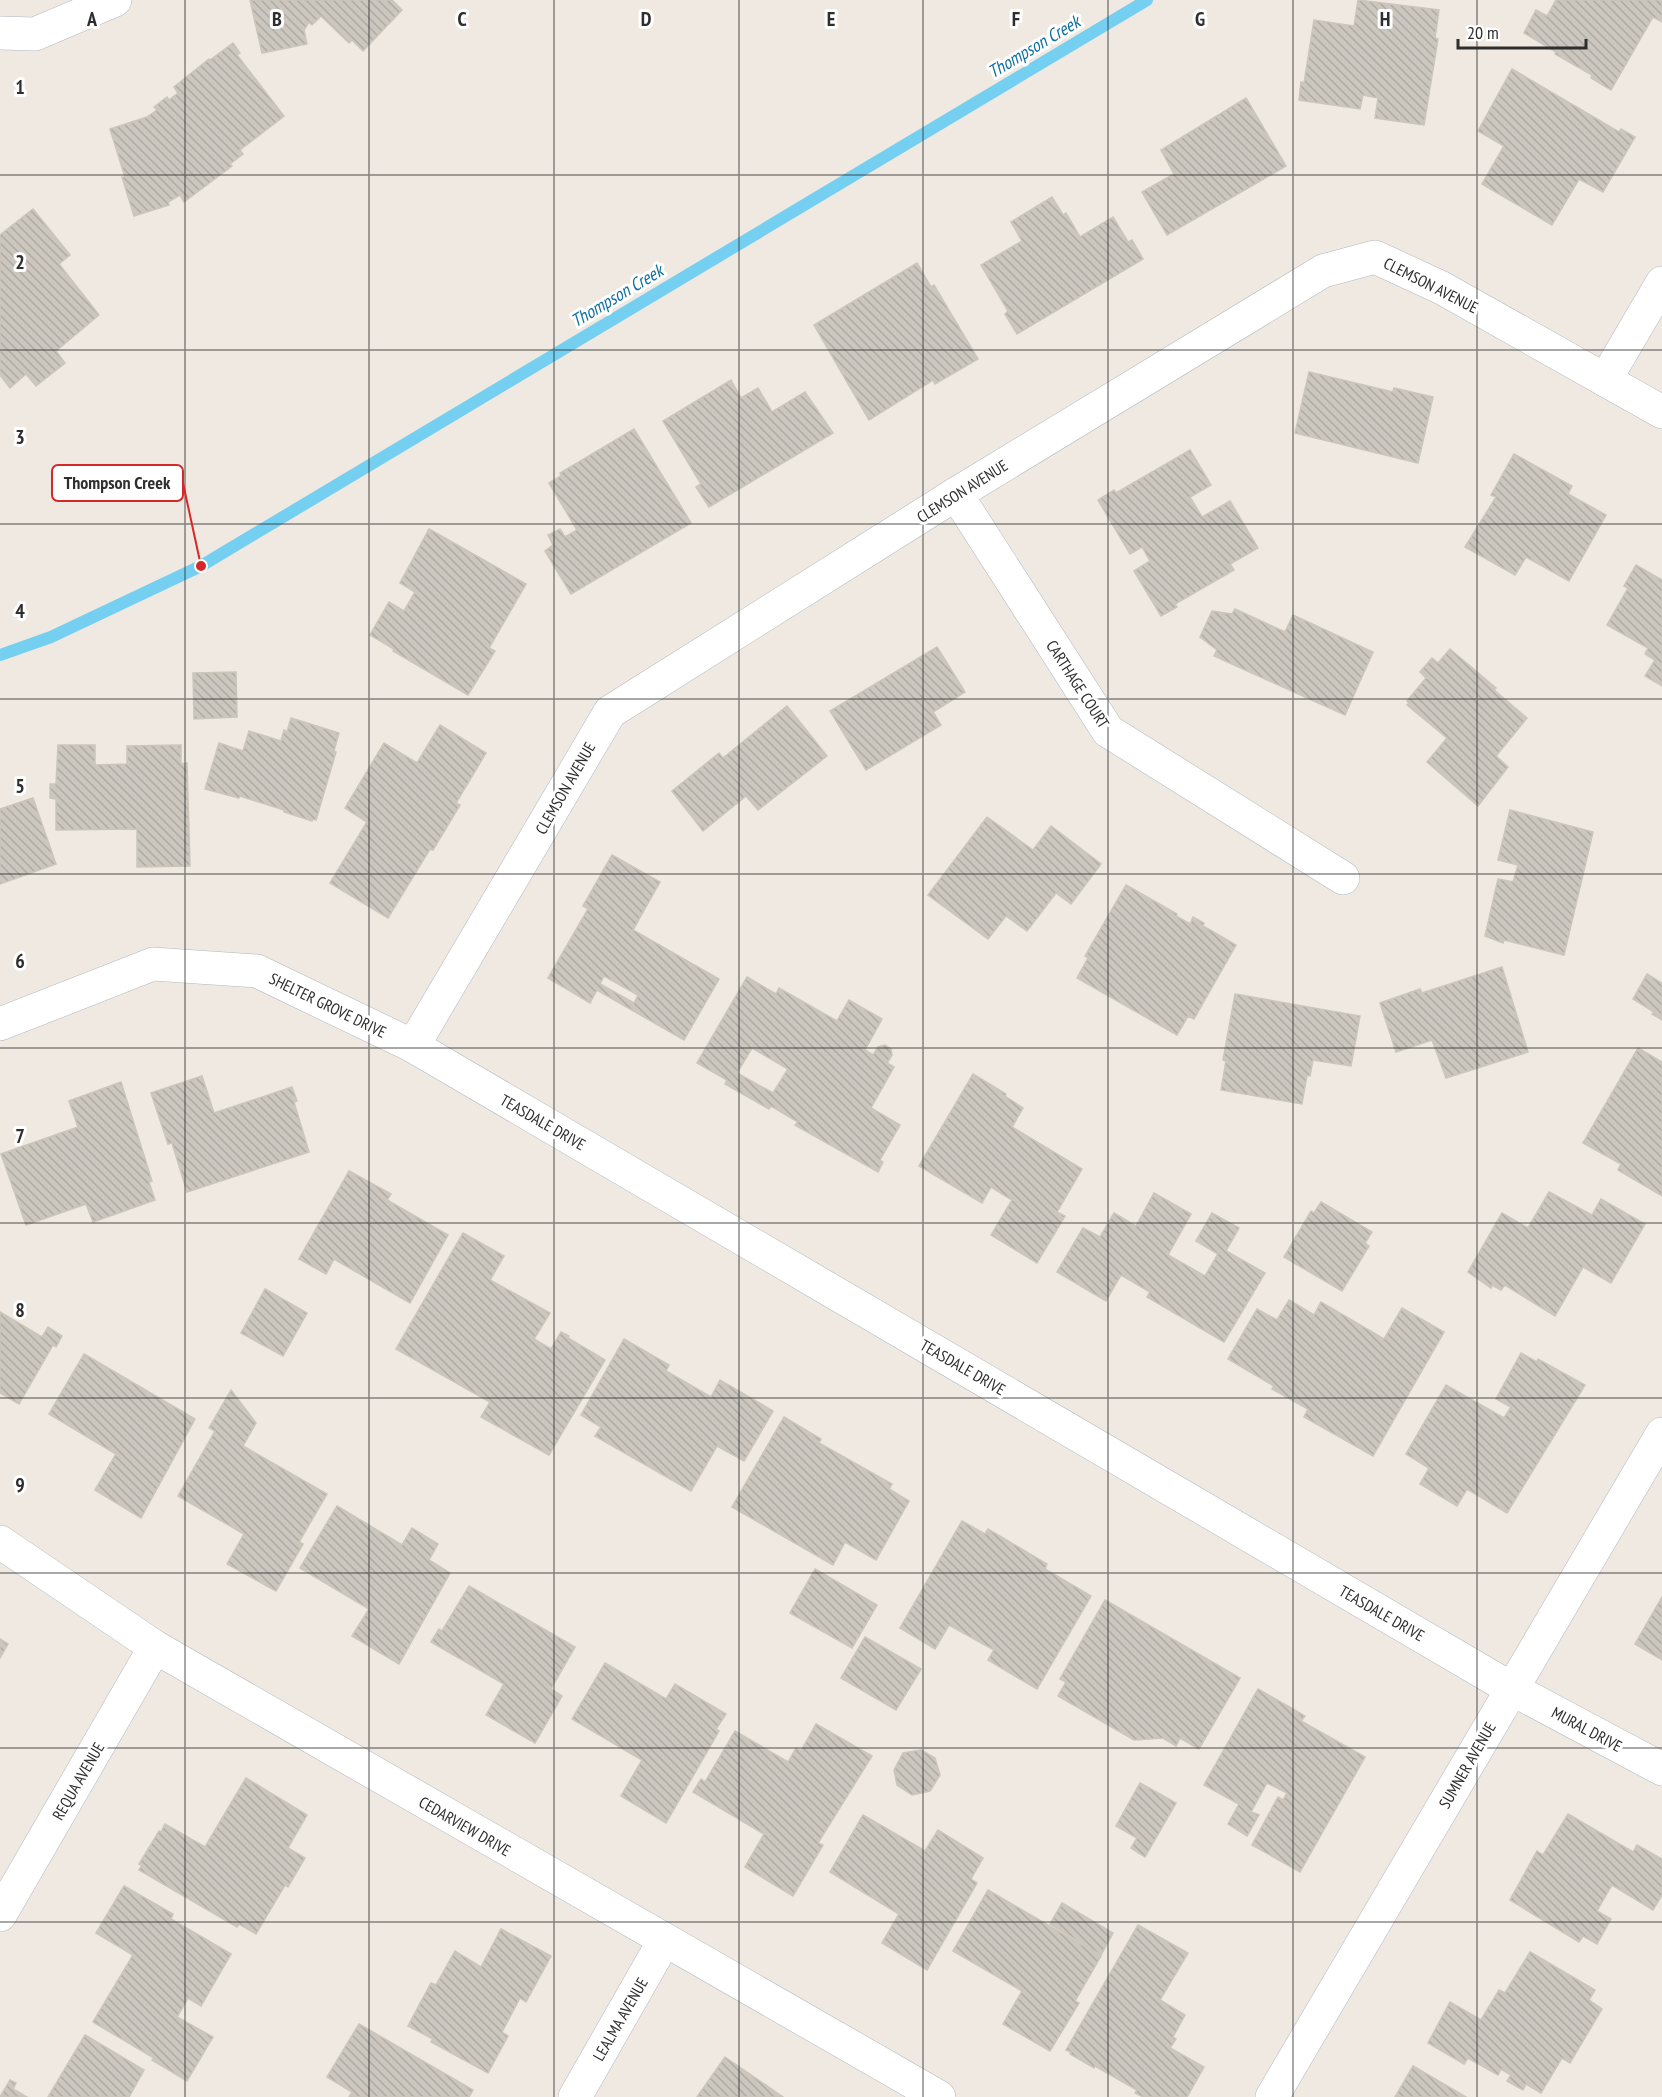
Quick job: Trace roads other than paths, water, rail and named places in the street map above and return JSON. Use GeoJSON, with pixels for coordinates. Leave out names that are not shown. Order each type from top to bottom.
{"type":"FeatureCollection","features":[{"type":"Feature","properties":{"kind":"street"},"geometry":{"type":"LineString","coordinates":[[0,33],[35,34],[115,0]]}},
{"type":"Feature","properties":{"kind":"street","name":"CLEMSON AVENUE"},"geometry":{"type":"LineString","coordinates":[[413,1046],[610,712],[956,494],[1323,271],[1375,257],[1442,288],[1662,412]]}},
{"type":"Feature","properties":{"kind":"street"},"geometry":{"type":"LineString","coordinates":[[1605,380],[1662,283]]}},
{"type":"Feature","properties":{"kind":"street","name":"CARTHAGE COURT"},"geometry":{"type":"LineString","coordinates":[[956,494],[1108,731],[1343,878]]}},
{"type":"Feature","properties":{"kind":"street","name":"SHELTER GROVE DRIVE"},"geometry":{"type":"LineString","coordinates":[[0,1024],[153,964],[257,971],[413,1046]]}},
{"type":"Feature","properties":{"kind":"street","name":"TEASDALE DRIVE"},"geometry":{"type":"LineString","coordinates":[[413,1046],[1512,1689]]}},
{"type":"Feature","properties":{"kind":"street","name":"SUMNER AVENUE"},"geometry":{"type":"LineString","coordinates":[[1272,2097],[1662,1434]]}},
{"type":"Feature","properties":{"kind":"street","name":"CEDARVIEW DRIVE"},"geometry":{"type":"LineString","coordinates":[[0,1542],[155,1647],[939,2097]]}},
{"type":"Feature","properties":{"kind":"street","name":"REQUA AVENUE"},"geometry":{"type":"LineString","coordinates":[[0,1915],[155,1647]]}},
{"type":"Feature","properties":{"kind":"street","name":"MURAL DRIVE"},"geometry":{"type":"LineString","coordinates":[[1512,1689],[1662,1769]]}},
{"type":"Feature","properties":{"kind":"street","name":"LEALMA AVENUE"},"geometry":{"type":"LineString","coordinates":[[575,2097],[664,1941]]}},
{"type":"Feature","properties":{"kind":"waterway","name":"Thompson Creek"},"geometry":{"type":"LineString","coordinates":[[0,655],[51,637],[201,566],[1147,0]]}},
{"type":"Feature","properties":{"kind":"place","name":"Thompson Creek"},"geometry":{"type":"Point","coordinates":[201,566]}}]}
